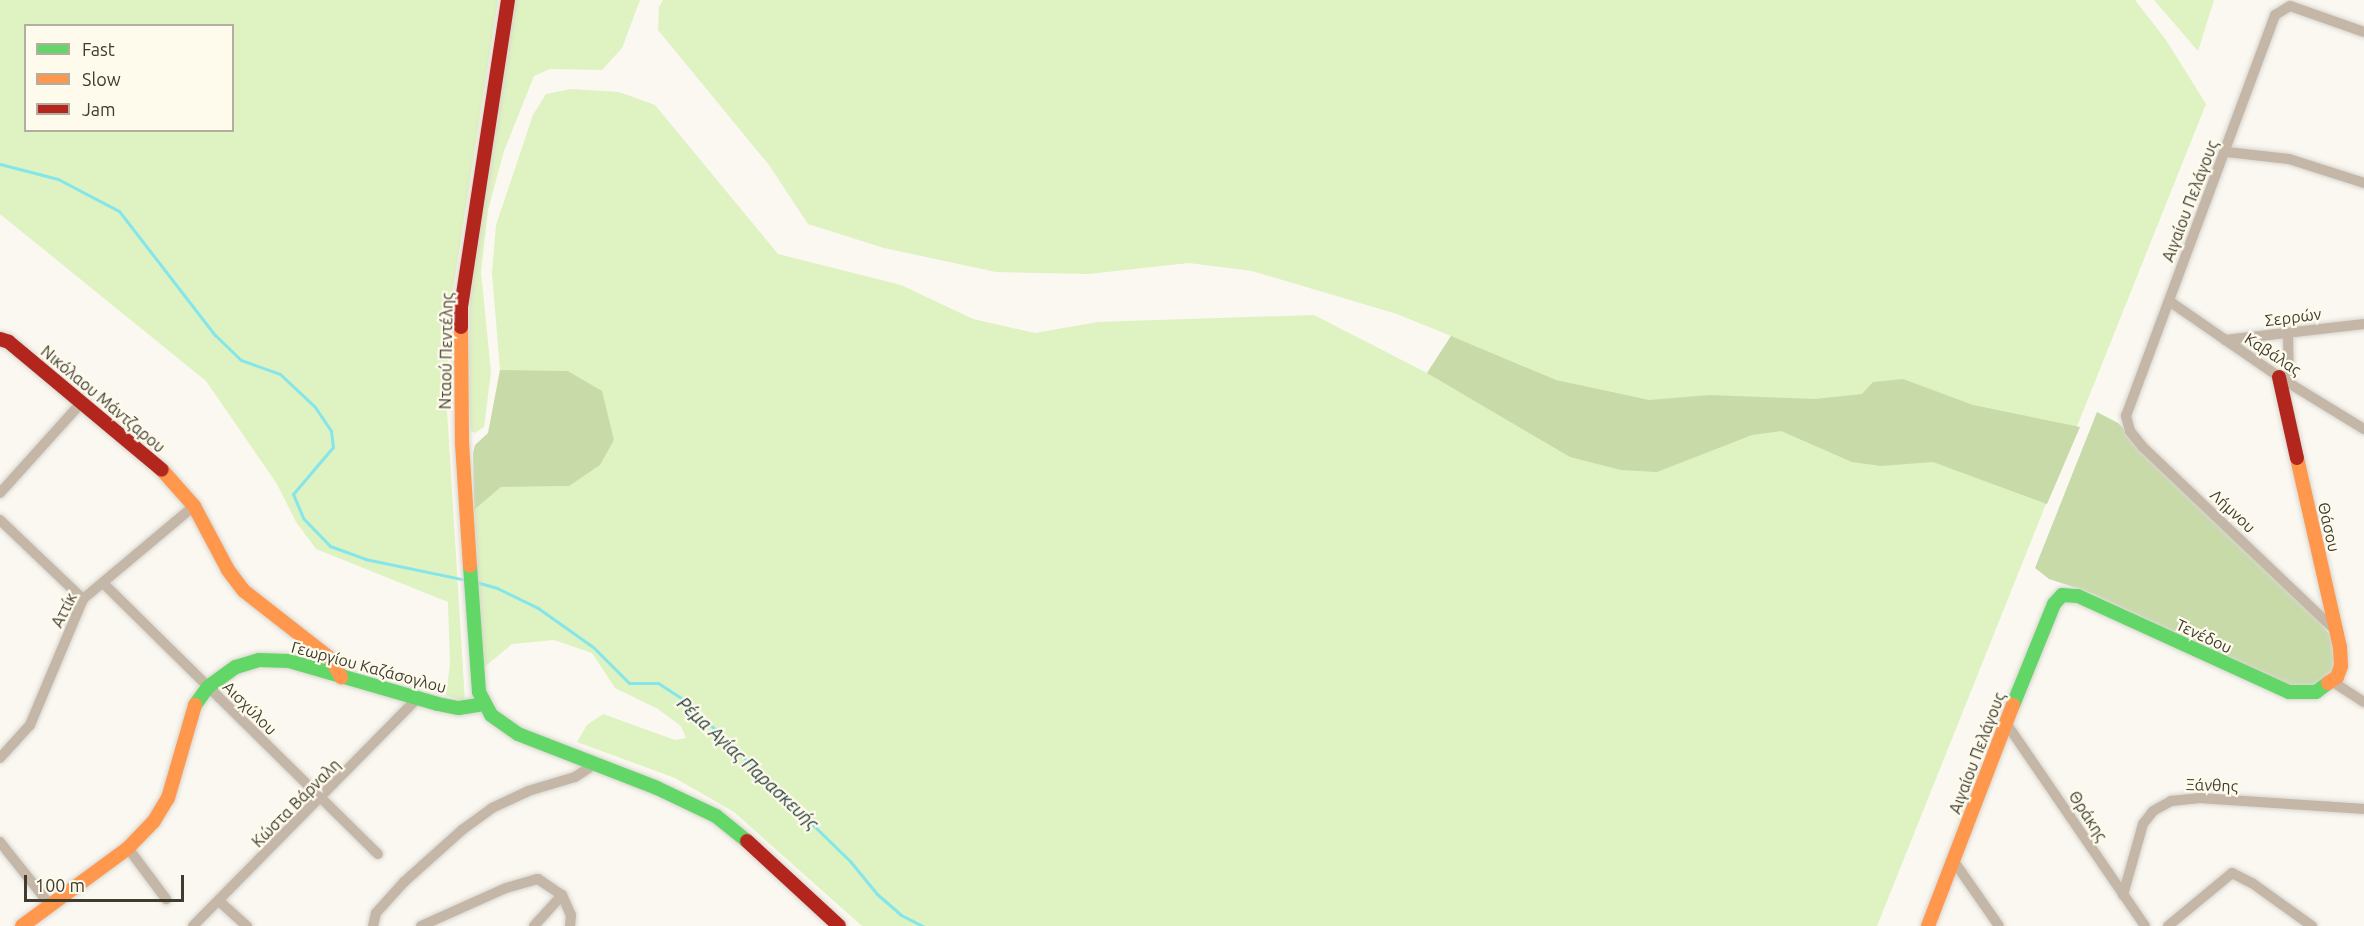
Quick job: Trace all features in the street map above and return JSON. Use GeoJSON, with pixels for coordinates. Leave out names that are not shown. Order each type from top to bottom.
{"type":"FeatureCollection","features":[{"type":"Feature","properties":{"kind":"street","name":"Νταού Πεντέλης"},"geometry":{"type":"LineString","coordinates":[[484,704],[475,671],[460,374],[461,307],[508,0]]}},
{"type":"Feature","properties":{"kind":"street","name":"Αιγαίου Πελάγους"},"geometry":{"type":"LineString","coordinates":[[2129,406],[2227,152],[2273,18],[2280,8],[2298,8],[2364,32]]}},
{"type":"Feature","properties":{"kind":"street"},"geometry":{"type":"LineString","coordinates":[[2227,152],[2289,159],[2364,183]]}},
{"type":"Feature","properties":{"kind":"street","name":"Καβάλας"},"geometry":{"type":"LineString","coordinates":[[2169,301],[2284,380],[2364,429]]}},
{"type":"Feature","properties":{"kind":"street","name":"Σερρών"},"geometry":{"type":"LineString","coordinates":[[2225,340],[2364,324]]}},
{"type":"Feature","properties":{"kind":"street"},"geometry":{"type":"LineString","coordinates":[[2284,380],[2288,333]]}},
{"type":"Feature","properties":{"kind":"street","name":"Νικόλαου Μάντζαρου"},"geometry":{"type":"LineString","coordinates":[[0,339],[141,449],[194,506],[228,570],[244,591],[331,659],[341,677]]}},
{"type":"Feature","properties":{"kind":"street","name":"Θάσου"},"geometry":{"type":"LineString","coordinates":[[2284,380],[2341,663],[2333,682]]}},
{"type":"Feature","properties":{"kind":"street"},"geometry":{"type":"LineString","coordinates":[[0,493],[82,402]]}},
{"type":"Feature","properties":{"kind":"street","name":"Λήμνου"},"geometry":{"type":"LineString","coordinates":[[2129,406],[2127,423],[2137,440],[2335,630]]}},
{"type":"Feature","properties":{"kind":"street","name":"Αττίκ"},"geometry":{"type":"LineString","coordinates":[[0,758],[30,725],[82,599],[194,506]]}},
{"type":"Feature","properties":{"kind":"street"},"geometry":{"type":"LineString","coordinates":[[0,520],[82,599]]}},
{"type":"Feature","properties":{"kind":"street","name":"Αισχύλου"},"geometry":{"type":"LineString","coordinates":[[102,583],[378,854]]}},
{"type":"Feature","properties":{"kind":"street","name":"Αιγαίου Πελάγους"},"geometry":{"type":"LineString","coordinates":[[1928,926],[2054,604],[2062,595]]}},
{"type":"Feature","properties":{"kind":"street","name":"Τενέδου"},"geometry":{"type":"LineString","coordinates":[[2062,595],[2078,596],[2284,690],[2312,693],[2333,682]]}},
{"type":"Feature","properties":{"kind":"street","name":"Γεωργίου Καζάσογλου"},"geometry":{"type":"LineString","coordinates":[[22,926],[128,848],[162,810],[190,713],[208,687],[236,667],[259,660],[289,661],[417,699],[459,708],[484,704]]}},
{"type":"Feature","properties":{"kind":"street"},"geometry":{"type":"LineString","coordinates":[[2333,682],[2364,702]]}},
{"type":"Feature","properties":{"kind":"street","name":"Κώστα Βάρναλη"},"geometry":{"type":"LineString","coordinates":[[193,926],[321,800],[417,699]]}},
{"type":"Feature","properties":{"kind":"street"},"geometry":{"type":"LineString","coordinates":[[484,704],[502,725],[716,816],[764,855],[839,926]]}},
{"type":"Feature","properties":{"kind":"street","name":"Θράκης"},"geometry":{"type":"LineString","coordinates":[[2006,723],[2145,926]]}},
{"type":"Feature","properties":{"kind":"street"},"geometry":{"type":"LineString","coordinates":[[374,926],[376,913],[404,882],[462,830],[492,808],[528,791],[574,777],[595,764]]}},
{"type":"Feature","properties":{"kind":"street","name":"Ξάνθης"},"geometry":{"type":"LineString","coordinates":[[2123,895],[2143,824],[2153,811],[2171,801],[2200,798],[2364,809]]}},
{"type":"Feature","properties":{"kind":"street"},"geometry":{"type":"LineString","coordinates":[[0,842],[50,905]]}},
{"type":"Feature","properties":{"kind":"street"},"geometry":{"type":"LineString","coordinates":[[128,848],[166,899]]}},
{"type":"Feature","properties":{"kind":"street"},"geometry":{"type":"LineString","coordinates":[[1953,860],[1999,926]]}},
{"type":"Feature","properties":{"kind":"street"},"geometry":{"type":"LineString","coordinates":[[2168,926],[2220,879],[2238,874],[2312,926]]}},
{"type":"Feature","properties":{"kind":"street"},"geometry":{"type":"LineString","coordinates":[[421,926],[523,881],[538,879],[562,895],[571,915],[570,926]]}},
{"type":"Feature","properties":{"kind":"street"},"geometry":{"type":"LineString","coordinates":[[534,926],[562,895]]}},
{"type":"Feature","properties":{"kind":"street"},"geometry":{"type":"LineString","coordinates":[[219,901],[247,926]]}},
{"type":"Feature","properties":{"kind":"green space"},"geometry":{"type":"Polygon","coordinates":[[[0,0],[498,0],[452,297],[446,394],[465,702],[446,695],[450,664],[448,602],[316,549],[296,522],[277,484],[206,381],[0,214],[0,0]]]}},
{"type":"Feature","properties":{"kind":"green space"},"geometry":{"type":"Polygon","coordinates":[[[515,0],[640,0],[622,48],[602,70],[550,69],[534,76],[504,151],[488,210],[481,272],[491,372],[484,427],[475,433],[471,431],[469,401],[470,282],[515,0]]]}},
{"type":"Feature","properties":{"kind":"green space"},"geometry":{"type":"Polygon","coordinates":[[[663,0],[2135,0],[2166,40],[2206,104],[1877,926],[862,926],[734,812],[675,778],[577,742],[587,725],[603,714],[675,740],[686,738],[681,726],[658,709],[615,688],[592,653],[554,640],[512,644],[482,669],[474,510],[501,487],[569,486],[614,440],[601,391],[568,371],[500,370],[492,273],[496,225],[533,115],[546,94],[571,89],[619,92],[655,105],[778,254],[901,285],[973,319],[1035,333],[1098,322],[1314,315],[1427,373],[1451,336],[1397,314],[1252,271],[1189,263],[1088,274],[996,272],[884,248],[808,224],[769,165],[658,30],[659,7],[663,0]]]}},
{"type":"Feature","properties":{"kind":"green space"},"geometry":{"type":"Polygon","coordinates":[[[2154,0],[2214,0],[2198,51],[2154,0]]]}},
{"type":"Feature","properties":{"kind":"green space"},"geometry":{"type":"Polygon","coordinates":[[[1451,336],[1556,380],[1649,400],[1710,395],[1815,399],[1862,394],[1873,382],[1903,379],[1973,405],[2080,427],[2047,504],[1933,462],[1881,466],[1852,462],[1781,431],[1752,435],[1657,472],[1621,470],[1570,457],[1427,373],[1451,336]]]}},
{"type":"Feature","properties":{"kind":"green space"},"geometry":{"type":"Polygon","coordinates":[[[500,370],[568,371],[602,391],[614,440],[600,465],[569,486],[501,487],[474,510],[473,453],[475,445],[488,433],[500,370]]]}},
{"type":"Feature","properties":{"kind":"green space"},"geometry":{"type":"Polygon","coordinates":[[[2097,412],[2118,423],[2315,616],[2335,641],[2335,667],[2326,684],[2305,692],[2086,591],[2049,579],[2035,568],[2097,412]]]}},
{"type":"Feature","properties":{"kind":"waterway","name":"Ρέμα Αγίας Παρασκευής"},"geometry":{"type":"LineString","coordinates":[[0,164],[58,179],[119,211],[215,335],[241,360],[280,374],[315,407],[331,431],[333,447],[293,494],[303,518],[330,546],[365,559],[466,580]]}},
{"type":"Feature","properties":{"kind":"waterway","name":"Ρέμα Αγίας Παρασκευής"},"geometry":{"type":"LineString","coordinates":[[476,582],[497,588],[538,608],[593,647],[629,683],[658,683],[687,702],[850,861],[877,894],[901,915],[923,926]]}},
{"type":"Feature","properties":{"kind":"traffic: fast"},"geometry":{"type":"LineString","coordinates":[[470,566],[479,692],[491,715],[518,734],[657,788],[716,816],[747,841]]}},
{"type":"Feature","properties":{"kind":"traffic: fast"},"geometry":{"type":"LineString","coordinates":[[2013,705],[2054,604],[2062,595],[2078,596],[2289,692],[2316,692],[2328,683]]}},
{"type":"Feature","properties":{"kind":"traffic: fast"},"geometry":{"type":"LineString","coordinates":[[195,705],[208,687],[236,667],[259,660],[289,661],[438,704],[459,708],[484,704]]}},
{"type":"Feature","properties":{"kind":"traffic: slow"},"geometry":{"type":"LineString","coordinates":[[461,327],[462,443],[470,566]]}},
{"type":"Feature","properties":{"kind":"traffic: slow"},"geometry":{"type":"LineString","coordinates":[[2297,458],[2340,647],[2341,666],[2337,677],[2328,683]]}},
{"type":"Feature","properties":{"kind":"traffic: slow"},"geometry":{"type":"LineString","coordinates":[[162,470],[194,506],[228,570],[244,591],[331,659],[341,677]]}},
{"type":"Feature","properties":{"kind":"traffic: slow"},"geometry":{"type":"LineString","coordinates":[[22,926],[128,848],[154,821],[168,798],[195,705]]}},
{"type":"Feature","properties":{"kind":"traffic: slow"},"geometry":{"type":"LineString","coordinates":[[1928,926],[2013,705]]}},
{"type":"Feature","properties":{"kind":"traffic: jam"},"geometry":{"type":"LineString","coordinates":[[461,327],[461,307],[508,0]]}},
{"type":"Feature","properties":{"kind":"traffic: jam"},"geometry":{"type":"LineString","coordinates":[[0,339],[9,342],[162,470]]}},
{"type":"Feature","properties":{"kind":"traffic: jam"},"geometry":{"type":"LineString","coordinates":[[2279,377],[2297,458]]}},
{"type":"Feature","properties":{"kind":"traffic: jam"},"geometry":{"type":"LineString","coordinates":[[747,841],[839,926]]}}]}
